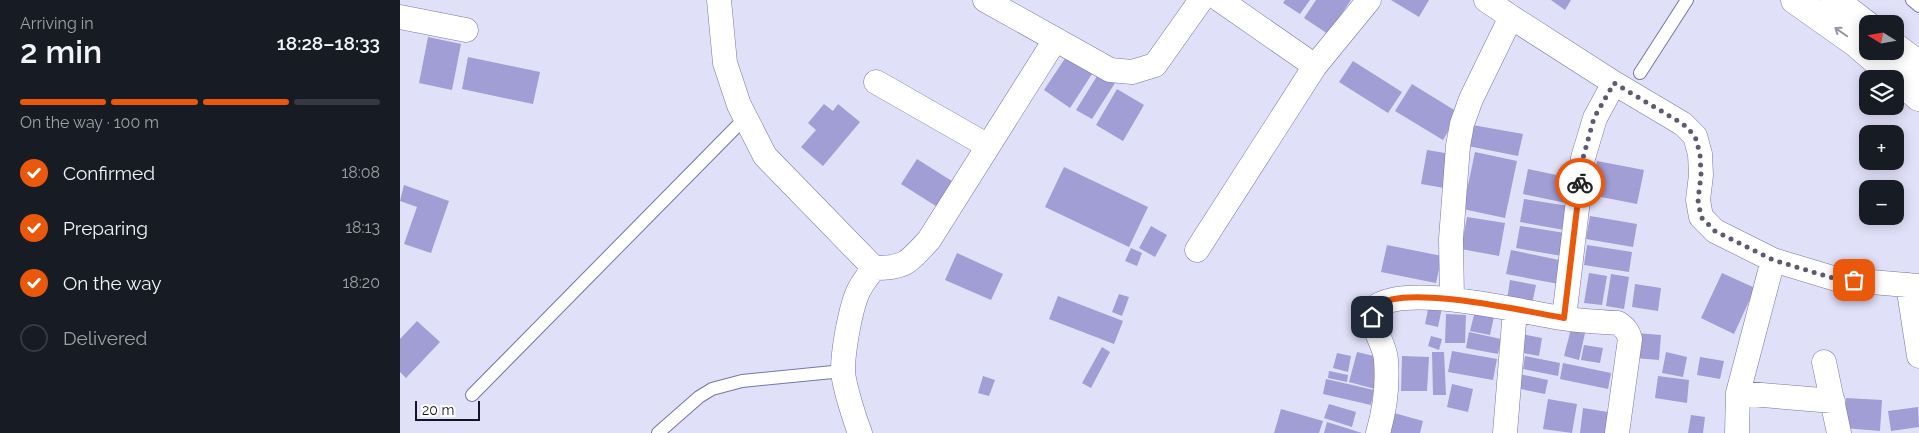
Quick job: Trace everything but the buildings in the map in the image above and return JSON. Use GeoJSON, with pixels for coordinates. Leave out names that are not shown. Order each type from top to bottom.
{"type":"FeatureCollection","features":[{"type":"Feature","properties":{"kind":"main road"},"geometry":{"type":"LineString","coordinates":[[1795,0],[1856,43],[1919,97]]}},
{"type":"Feature","properties":{"kind":"main road"},"geometry":{"type":"LineString","coordinates":[[1834,0],[1859,19]]}},
{"type":"Feature","properties":{"kind":"main road"},"geometry":{"type":"LineString","coordinates":[[1904,54],[1919,65]]}},
{"type":"Feature","properties":{"kind":"street"},"geometry":{"type":"LineString","coordinates":[[718,0],[725,63],[739,105],[766,156],[874,268],[892,268],[906,263],[929,240],[1055,40]]}},
{"type":"Feature","properties":{"kind":"street"},"geometry":{"type":"LineString","coordinates":[[985,0],[1110,70],[1132,72],[1155,65],[1201,0]]}},
{"type":"Feature","properties":{"kind":"street"},"geometry":{"type":"LineString","coordinates":[[1220,0],[1314,66]]}},
{"type":"Feature","properties":{"kind":"street"},"geometry":{"type":"LineString","coordinates":[[1197,250],[1314,66],[1369,0]]}},
{"type":"Feature","properties":{"kind":"street"},"geometry":{"type":"LineString","coordinates":[[1486,0],[1614,83],[1683,124],[1695,136],[1700,154],[1701,175],[1698,200],[1701,217],[1715,231],[1773,260],[1836,279],[1913,285],[1919,356]]}},
{"type":"Feature","properties":{"kind":"street"},"geometry":{"type":"LineString","coordinates":[[400,17],[466,30]]}},
{"type":"Feature","properties":{"kind":"street"},"geometry":{"type":"LineString","coordinates":[[1452,298],[1451,239],[1458,146],[1462,124],[1471,99],[1511,17]]}},
{"type":"Feature","properties":{"kind":"street"},"geometry":{"type":"LineString","coordinates":[[876,82],[988,146]]}},
{"type":"Feature","properties":{"kind":"street"},"geometry":{"type":"LineString","coordinates":[[1564,318],[1583,158],[1594,118],[1614,83]]}},
{"type":"Feature","properties":{"kind":"street"},"geometry":{"type":"LineString","coordinates":[[1737,433],[1738,393],[1773,260]]}},
{"type":"Feature","properties":{"kind":"street"},"geometry":{"type":"LineString","coordinates":[[860,433],[855,421],[843,371],[847,335],[857,295],[864,281],[874,268]]}},
{"type":"Feature","properties":{"kind":"street"},"geometry":{"type":"LineString","coordinates":[[1378,433],[1385,409],[1386,358],[1374,326],[1372,317],[1374,308],[1387,302],[1412,298],[1452,298],[1564,318],[1618,323],[1628,331],[1630,339],[1617,433]]}},
{"type":"Feature","properties":{"kind":"street"},"geometry":{"type":"LineString","coordinates":[[1505,433],[1515,310]]}},
{"type":"Feature","properties":{"kind":"street"},"geometry":{"type":"LineString","coordinates":[[1824,362],[1839,433]]}},
{"type":"Feature","properties":{"kind":"street"},"geometry":{"type":"LineString","coordinates":[[1738,393],[1833,401]]}},
{"type":"Feature","properties":{"kind":"lane"},"geometry":{"type":"LineString","coordinates":[[1640,73],[1687,0]]}},
{"type":"Feature","properties":{"kind":"lane"},"geometry":{"type":"LineString","coordinates":[[1912,0],[1919,6]]}},
{"type":"Feature","properties":{"kind":"lane"},"geometry":{"type":"LineString","coordinates":[[472,395],[746,118]]}},
{"type":"Feature","properties":{"kind":"lane"},"geometry":{"type":"LineString","coordinates":[[658,433],[698,397],[712,389],[742,381],[843,371]]}},
{"type":"Feature","properties":{"kind":"way so far"},"geometry":{"type":"LineString","coordinates":[[1580,183],[1583,158],[1594,118],[1614,83],[1683,124],[1695,136],[1700,154],[1701,175],[1698,200],[1701,217],[1715,231],[1773,260],[1836,279],[1854,280]]}},
{"type":"Feature","properties":{"kind":"route"},"geometry":{"type":"LineString","coordinates":[[1372,317],[1374,308],[1379,305],[1420,297],[1452,298],[1564,318],[1580,183]]}}]}
